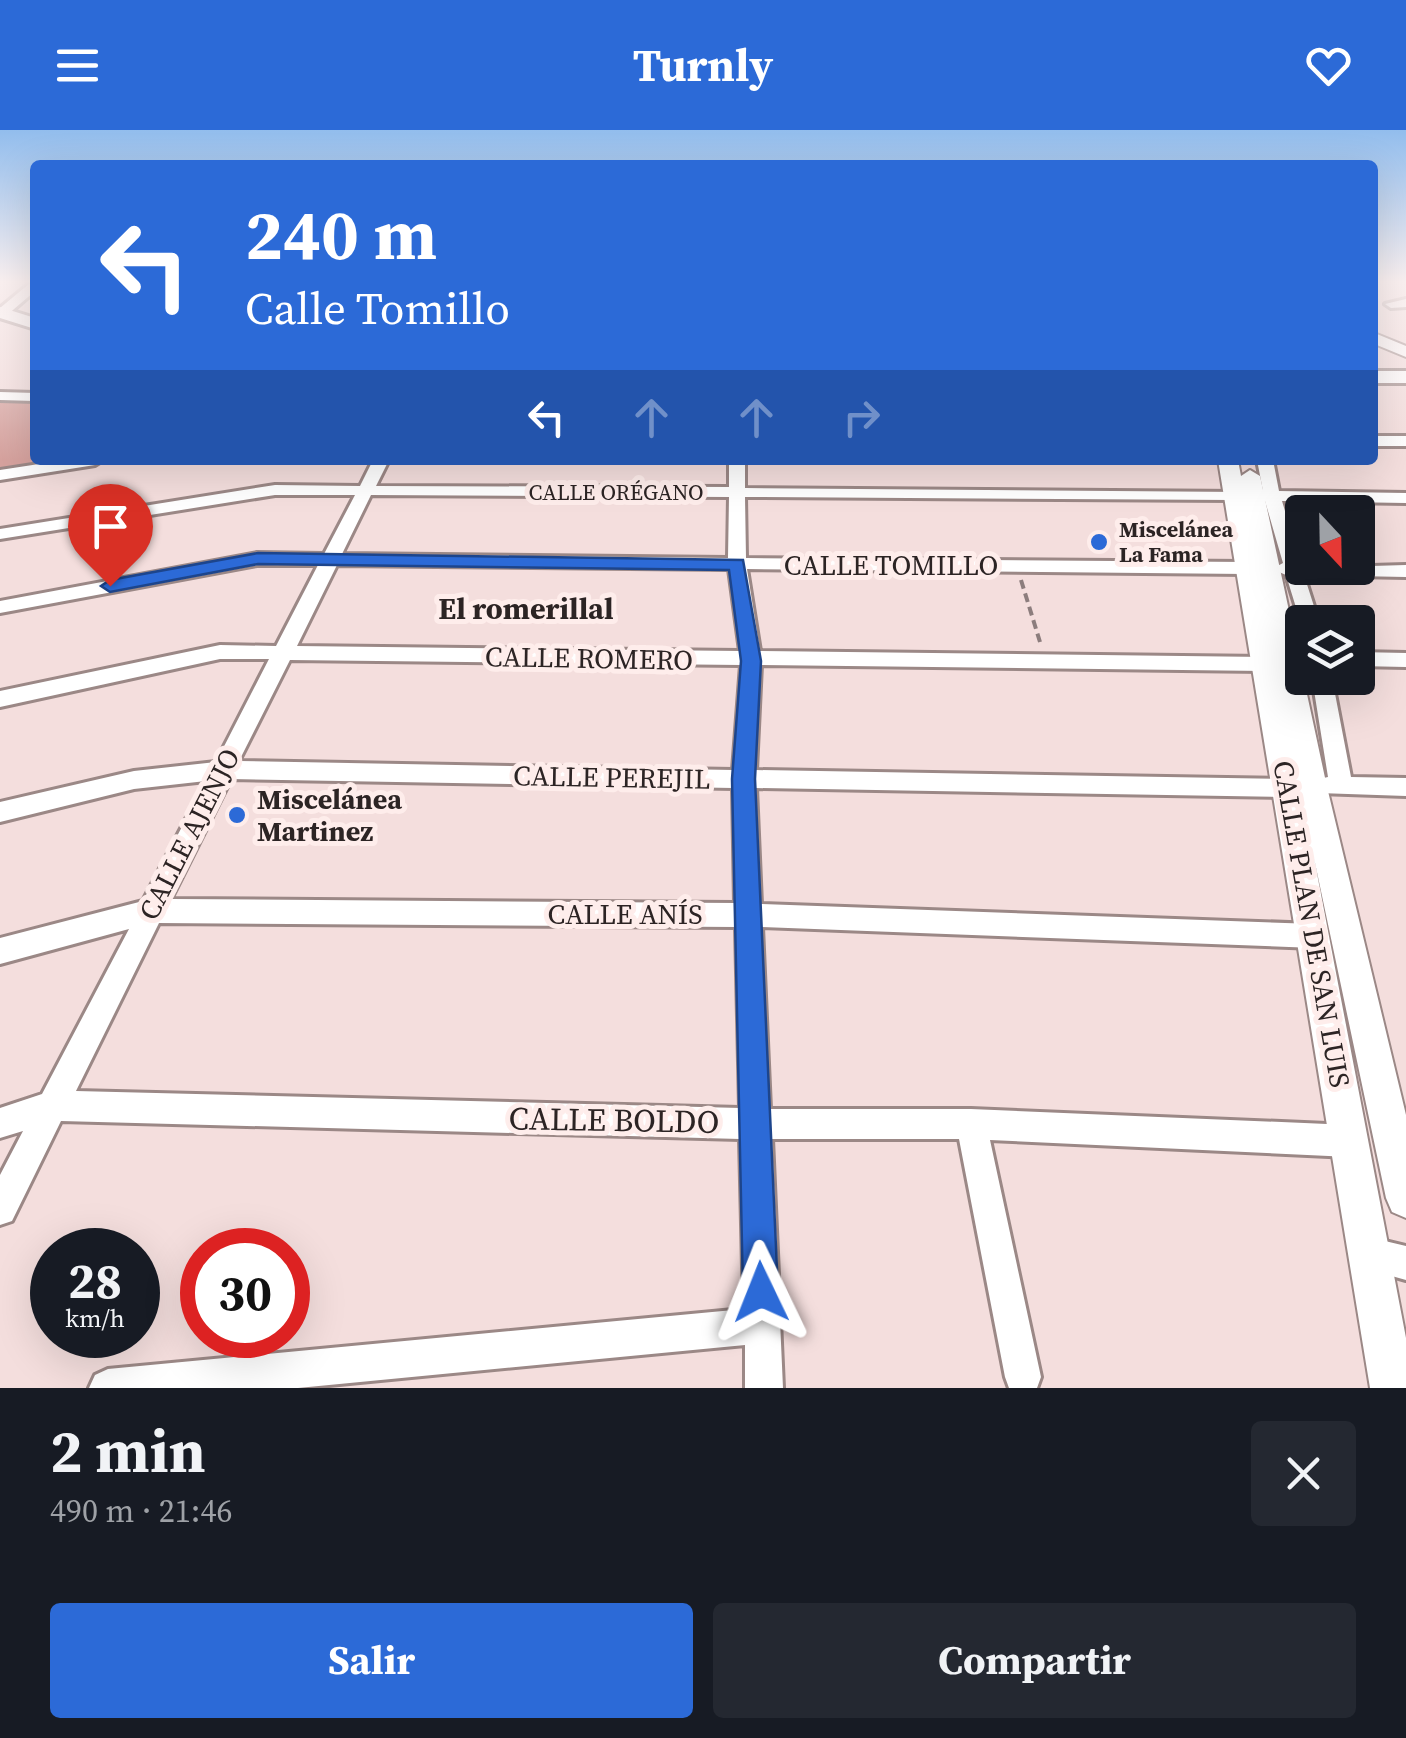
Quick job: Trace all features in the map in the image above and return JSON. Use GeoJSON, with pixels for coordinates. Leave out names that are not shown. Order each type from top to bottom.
{"type":"FeatureCollection","features":[{"type":"Feature","properties":{"kind":"main road"},"geometry":{"type":"LineString","coordinates":[[1378,364],[1406,364]]}},
{"type":"Feature","properties":{"kind":"main road"},"geometry":{"type":"LineString","coordinates":[[1378,377],[1406,377]]}},
{"type":"Feature","properties":{"kind":"street"},"geometry":{"type":"LineString","coordinates":[[1378,352],[1406,352]]}},
{"type":"Feature","properties":{"kind":"street"},"geometry":{"type":"LineString","coordinates":[[0,396],[30,397]]}},
{"type":"Feature","properties":{"kind":"street"},"geometry":{"type":"LineString","coordinates":[[1378,441],[1406,441]]}},
{"type":"Feature","properties":{"kind":"street"},"geometry":{"type":"LineString","coordinates":[[0,475],[63,465]]}},
{"type":"Feature","properties":{"kind":"street","name":"CALLE AJENJO"},"geometry":{"type":"LineString","coordinates":[[0,1209],[378,465]]}},
{"type":"Feature","properties":{"kind":"street"},"geometry":{"type":"LineString","coordinates":[[737,465],[737,564],[751,661],[744,779],[764,1388]]}},
{"type":"Feature","properties":{"kind":"street","name":"CALLE PLAN DE SAN LUIS"},"geometry":{"type":"LineString","coordinates":[[1231,465],[1253,496]]}},
{"type":"Feature","properties":{"kind":"street","name":"CALLE PLAN DE SAN LUIS"},"geometry":{"type":"LineString","coordinates":[[1248,465],[1285,662]]}},
{"type":"Feature","properties":{"kind":"street"},"geometry":{"type":"LineString","coordinates":[[1263,465],[1253,496],[1269,569],[1296,605]]}},
{"type":"Feature","properties":{"kind":"street","name":"CALLE ORÉGANO"},"geometry":{"type":"LineString","coordinates":[[0,534],[275,490],[1406,498]]}},
{"type":"Feature","properties":{"kind":"street","name":"CALLE TOMILLO"},"geometry":{"type":"LineString","coordinates":[[0,607],[258,559],[1406,571]]}},
{"type":"Feature","properties":{"kind":"street","name":"CALLE ROMERO"},"geometry":{"type":"LineString","coordinates":[[0,700],[220,652],[751,661],[1285,662]]}},
{"type":"Feature","properties":{"kind":"street"},"geometry":{"type":"LineString","coordinates":[[1375,659],[1406,660]]}},
{"type":"Feature","properties":{"kind":"street","name":"CALLE PLAN DE SAN LUIS"},"geometry":{"type":"LineString","coordinates":[[1293,695],[1406,1198]]}},
{"type":"Feature","properties":{"kind":"street"},"geometry":{"type":"LineString","coordinates":[[1315,787],[1321,695]]}},
{"type":"Feature","properties":{"kind":"street","name":"CALLE PEREJIL"},"geometry":{"type":"LineString","coordinates":[[0,812],[134,780],[220,770],[1406,787]]}},
{"type":"Feature","properties":{"kind":"street","name":"CALLE PLAN DE SAN LUIS"},"geometry":{"type":"LineString","coordinates":[[1315,787],[1316,936],[1393,1388]]}},
{"type":"Feature","properties":{"kind":"street","name":"CALLE ANÍS"},"geometry":{"type":"LineString","coordinates":[[0,951],[150,911],[748,914],[1316,936]]}},
{"type":"Feature","properties":{"kind":"street","name":"CALLE BOLDO"},"geometry":{"type":"LineString","coordinates":[[0,1123],[53,1106],[756,1124],[971,1124],[1350,1141]]}},
{"type":"Feature","properties":{"kind":"street"},"geometry":{"type":"LineString","coordinates":[[971,1124],[1023,1377]]}},
{"type":"Feature","properties":{"kind":"street"},"geometry":{"type":"LineString","coordinates":[[1368,1254],[1406,1263]]}},
{"type":"Feature","properties":{"kind":"street"},"geometry":{"type":"LineString","coordinates":[[108,1388],[762,1326]]}},
{"type":"Feature","properties":{"kind":"path"},"geometry":{"type":"LineString","coordinates":[[1016,566],[1046,661]]}},
{"type":"Feature","properties":{"kind":"shaded area"},"geometry":{"type":"Polygon","coordinates":[[[0,401],[30,401],[30,464],[0,469],[0,401]]]}},
{"type":"Feature","properties":{"kind":"place","name":"Miscelánea La Fama"},"geometry":{"type":"Point","coordinates":[1099,542]}},
{"type":"Feature","properties":{"kind":"place","name":"Miscelánea Martinez"},"geometry":{"type":"Point","coordinates":[237,815]}},
{"type":"Feature","properties":{"kind":"district","name":"El romerillal"},"geometry":{"type":"Point","coordinates":[526,609]}},
{"type":"Feature","properties":{"kind":"route"},"geometry":{"type":"LineString","coordinates":[[110,586],[258,559],[737,564],[751,661],[744,779],[761,1292]]}}]}
